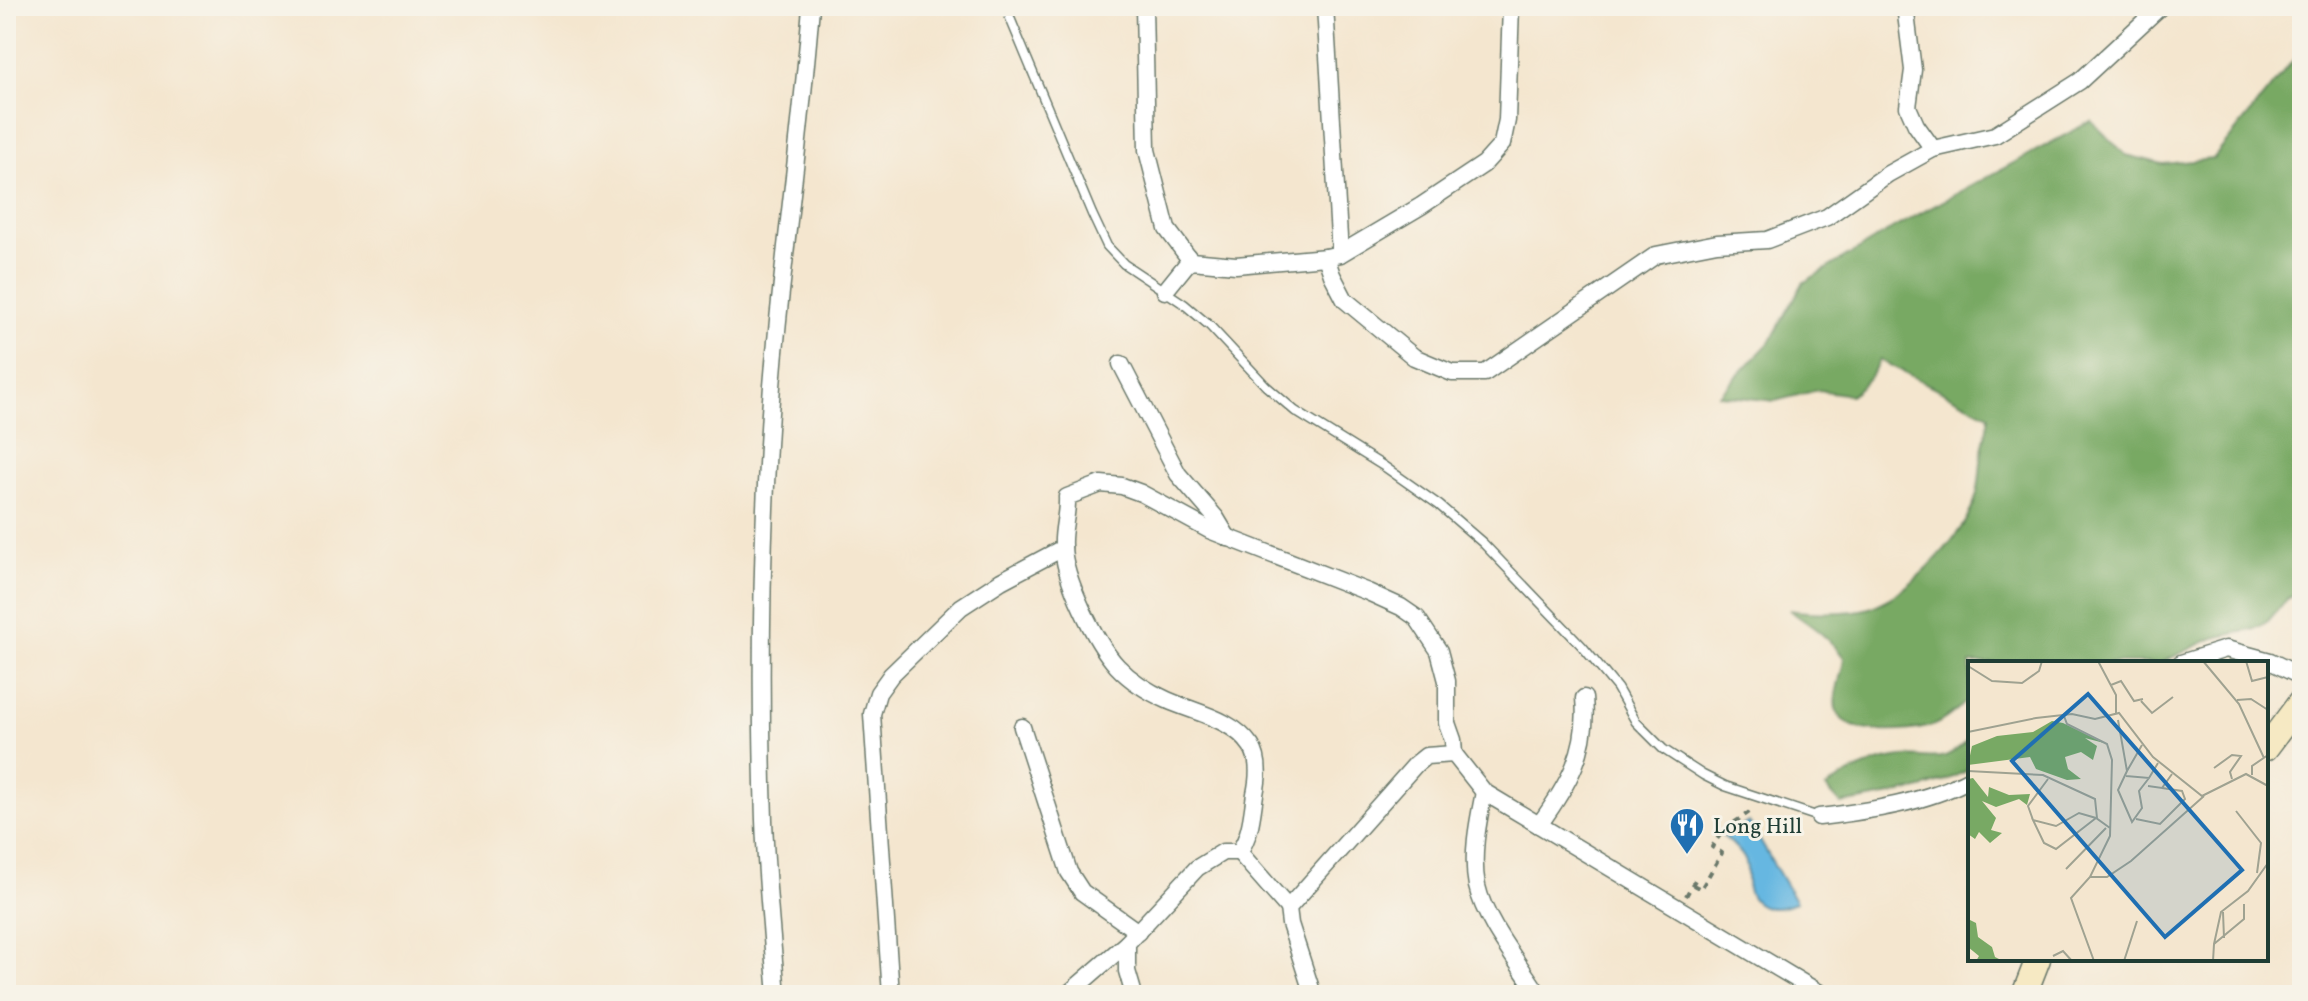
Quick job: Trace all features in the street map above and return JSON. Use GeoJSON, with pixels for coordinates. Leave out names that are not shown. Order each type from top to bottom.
{"type":"FeatureCollection","features":[{"type":"Feature","properties":{"kind":"main road"},"geometry":{"type":"LineString","coordinates":[[2268,745],[2302,700]]}},
{"type":"Feature","properties":{"kind":"main road"},"geometry":{"type":"LineString","coordinates":[[2024,995],[2037,961]]}},
{"type":"Feature","properties":{"kind":"street"},"geometry":{"type":"LineString","coordinates":[[777,995],[764,822],[760,619],[768,442],[786,234],[805,89],[811,6]]}},
{"type":"Feature","properties":{"kind":"street"},"geometry":{"type":"LineString","coordinates":[[1144,6],[1147,150],[1167,229],[1191,261]]}},
{"type":"Feature","properties":{"kind":"street"},"geometry":{"type":"LineString","coordinates":[[1325,6],[1332,275],[1345,300],[1414,357],[1452,373],[1485,373],[1656,255],[1717,243],[1767,240],[1827,217],[1888,174],[1933,149],[1995,135],[2080,81],[2161,6]]}},
{"type":"Feature","properties":{"kind":"street"},"geometry":{"type":"LineString","coordinates":[[1165,291],[1191,261],[1236,265],[1333,255],[1421,206],[1484,164],[1502,144],[1507,120],[1511,6]]}},
{"type":"Feature","properties":{"kind":"street"},"geometry":{"type":"LineString","coordinates":[[1905,6],[1913,70],[1908,107],[1933,149]]}},
{"type":"Feature","properties":{"kind":"street"},"geometry":{"type":"LineString","coordinates":[[1121,364],[1178,474],[1216,518],[1229,539]]}},
{"type":"Feature","properties":{"kind":"street"},"geometry":{"type":"LineString","coordinates":[[1239,852],[1247,840],[1257,786],[1253,748],[1238,731],[1150,692],[1115,664],[1099,640],[1065,565],[1063,529],[1068,513],[1067,497],[1101,484],[1122,486],[1229,539],[1401,607],[1417,618],[1439,651],[1447,681],[1447,723],[1454,754],[1484,792],[1823,995]]}},
{"type":"Feature","properties":{"kind":"street"},"geometry":{"type":"LineString","coordinates":[[891,995],[872,714],[878,693],[891,675],[961,607],[1001,581],[1063,548]]}},
{"type":"Feature","properties":{"kind":"street"},"geometry":{"type":"LineString","coordinates":[[2187,661],[2226,649],[2270,661],[2302,677]]}},
{"type":"Feature","properties":{"kind":"street"},"geometry":{"type":"LineString","coordinates":[[1539,825],[1557,803],[1573,774],[1586,717],[1584,698]]}},
{"type":"Feature","properties":{"kind":"street"},"geometry":{"type":"LineString","coordinates":[[1022,727],[1069,872],[1082,892],[1133,937]]}},
{"type":"Feature","properties":{"kind":"street"},"geometry":{"type":"LineString","coordinates":[[1288,908],[1416,764],[1426,756],[1454,754]]}},
{"type":"Feature","properties":{"kind":"street"},"geometry":{"type":"LineString","coordinates":[[1819,817],[1868,811],[1953,788],[1968,780]]}},
{"type":"Feature","properties":{"kind":"street"},"geometry":{"type":"LineString","coordinates":[[1484,792],[1477,831],[1477,884],[1484,908],[1539,995]]}},
{"type":"Feature","properties":{"kind":"street"},"geometry":{"type":"LineString","coordinates":[[1067,995],[1133,937],[1197,868],[1223,852],[1239,852],[1288,908],[1290,924],[1313,995]]}},
{"type":"Feature","properties":{"kind":"street"},"geometry":{"type":"LineString","coordinates":[[1133,937],[1127,971],[1134,995]]}},
{"type":"Feature","properties":{"kind":"lane"},"geometry":{"type":"LineString","coordinates":[[1005,6],[1107,246],[1124,264],[1210,326],[1255,375],[1295,411],[1407,482],[1483,543],[1582,646],[1617,688],[1636,722],[1663,749],[1725,786],[1819,817]]}},
{"type":"Feature","properties":{"kind":"path"},"geometry":{"type":"LineString","coordinates":[[1693,885],[1701,889],[1722,853],[1712,847],[1726,826],[1755,807]]}},
{"type":"Feature","properties":{"kind":"green space"},"geometry":{"type":"Polygon","coordinates":[[[2302,49],[2302,591],[2287,599],[2268,621],[2255,629],[2213,638],[2164,661],[1968,661],[1968,701],[1933,725],[1880,731],[1866,730],[1845,721],[1838,714],[1835,702],[1844,658],[1826,638],[1789,610],[1829,612],[1869,608],[1899,592],[1929,566],[1955,536],[1973,506],[1989,415],[1880,360],[1868,379],[1850,395],[1818,390],[1775,401],[1719,395],[1770,342],[1803,283],[1897,226],[2091,121],[2126,155],[2163,164],[2213,159],[2302,49]]]}},
{"type":"Feature","properties":{"kind":"green space"},"geometry":{"type":"Polygon","coordinates":[[[1968,740],[1968,770],[1939,783],[1841,804],[1826,788],[1876,762],[1908,756],[1942,757],[1968,740]]]}},
{"type":"Feature","properties":{"kind":"water"},"geometry":{"type":"Polygon","coordinates":[[[1749,822],[1796,902],[1768,908],[1751,897],[1744,858],[1722,835],[1749,822]]]}},
{"type":"Feature","properties":{"kind":"place","name":"Long Hill"},"geometry":{"type":"Point","coordinates":[1687,856]}}]}
